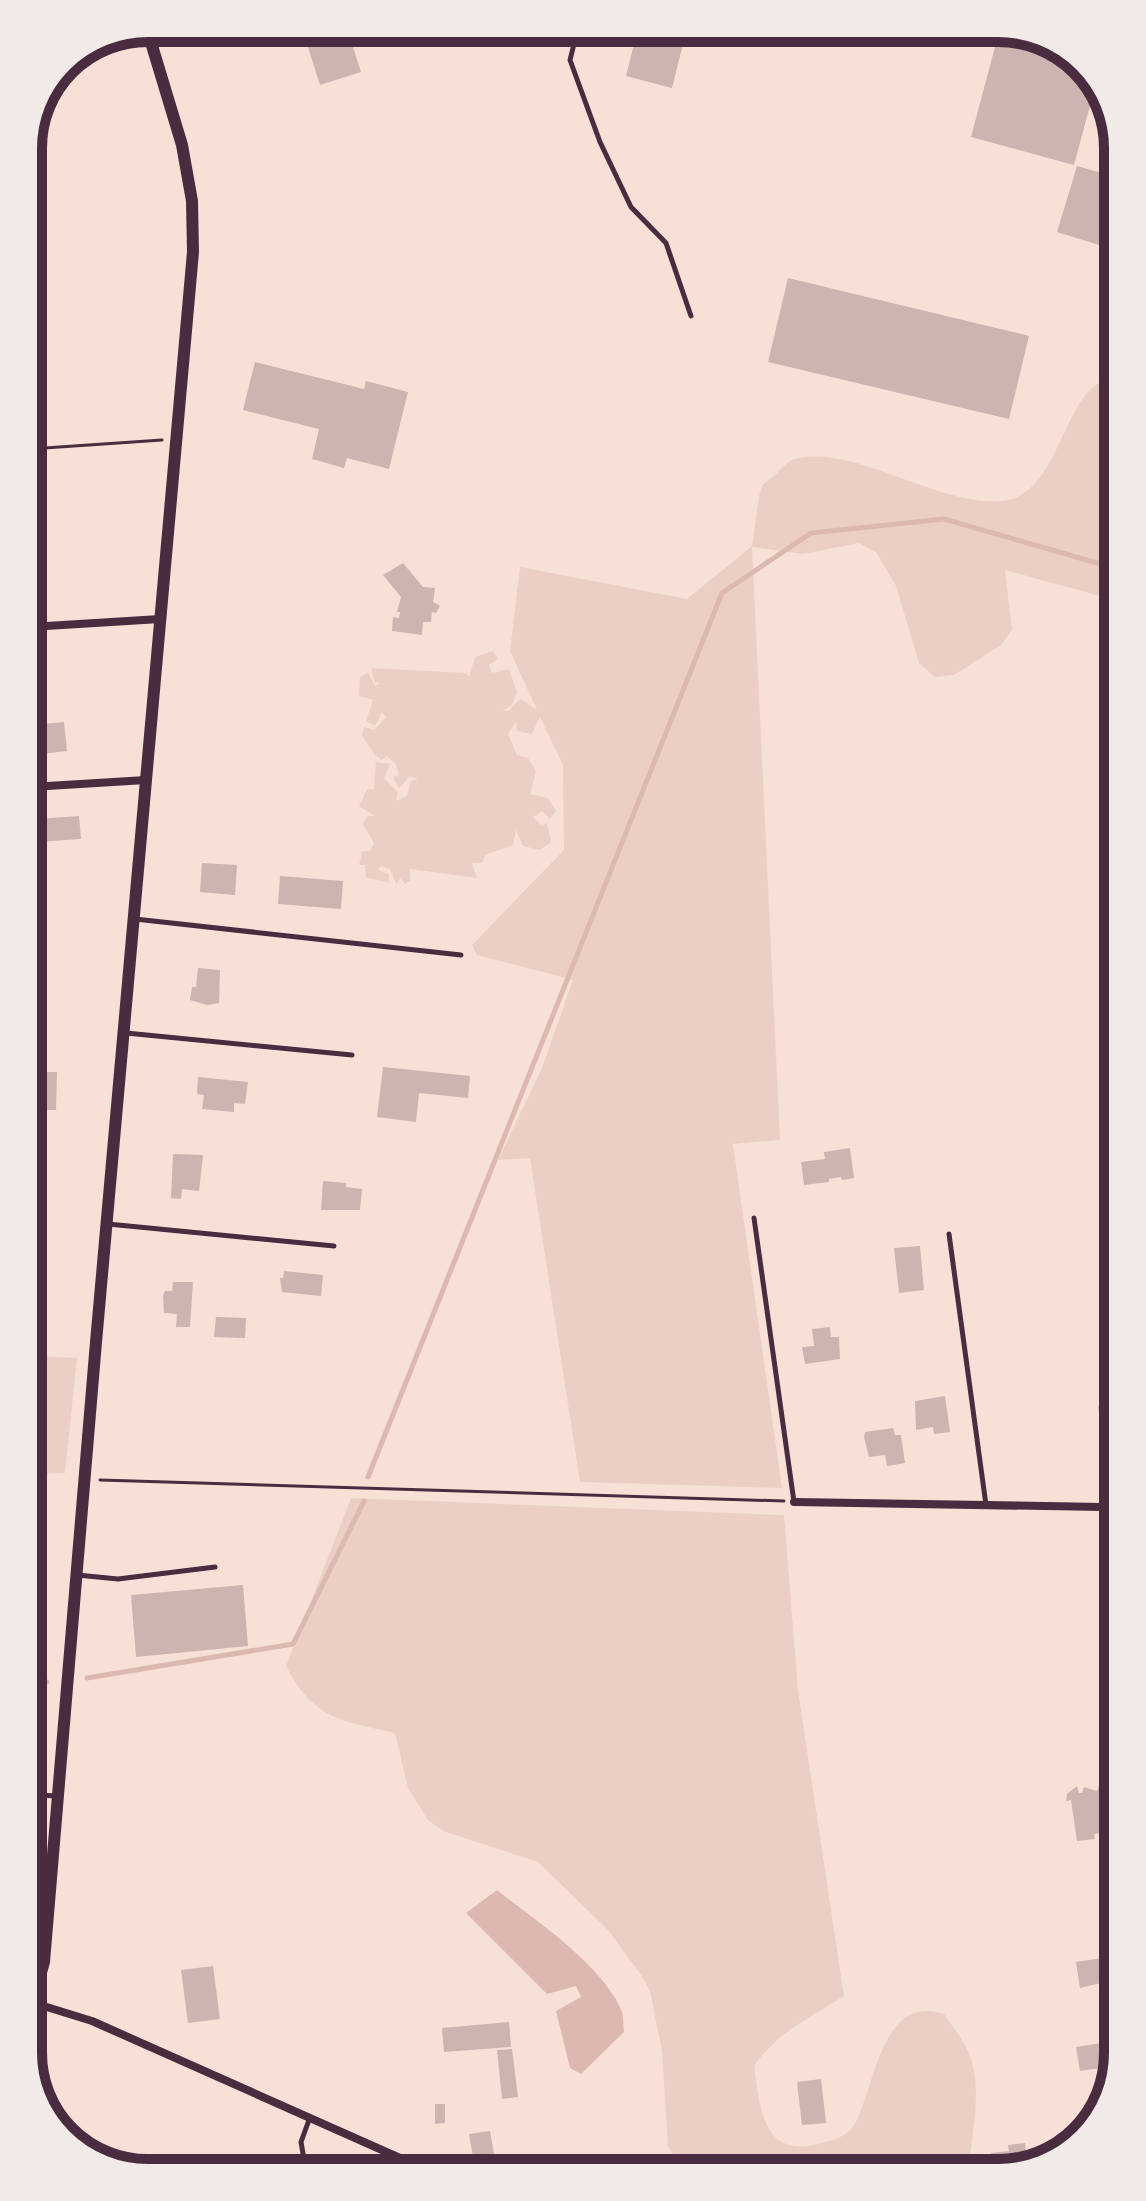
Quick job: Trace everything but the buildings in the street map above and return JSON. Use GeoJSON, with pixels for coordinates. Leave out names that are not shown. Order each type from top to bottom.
{"type":"FeatureCollection","features":[{"type":"Feature","properties":{"kind":"street"},"geometry":{"type":"LineString","coordinates":[[42,1969],[193,252],[192,201],[182,145],[151,42]]}},
{"type":"Feature","properties":{"kind":"street"},"geometry":{"type":"LineString","coordinates":[[42,626],[160,619]]}},
{"type":"Feature","properties":{"kind":"street"},"geometry":{"type":"LineString","coordinates":[[42,786],[146,780]]}},
{"type":"Feature","properties":{"kind":"street"},"geometry":{"type":"LineString","coordinates":[[794,1502],[1103,1507],[1104,1514]]}},
{"type":"Feature","properties":{"kind":"street"},"geometry":{"type":"LineString","coordinates":[[42,2006],[92,2021],[401,2159]]}},
{"type":"Feature","properties":{"kind":"lane"},"geometry":{"type":"LineString","coordinates":[[574,42],[570,60],[600,142],[631,207],[666,243],[691,316]]}},
{"type":"Feature","properties":{"kind":"lane"},"geometry":{"type":"LineString","coordinates":[[134,919],[461,955]]}},
{"type":"Feature","properties":{"kind":"lane"},"geometry":{"type":"LineString","coordinates":[[124,1033],[352,1055]]}},
{"type":"Feature","properties":{"kind":"lane"},"geometry":{"type":"LineString","coordinates":[[754,1218],[794,1502]]}},
{"type":"Feature","properties":{"kind":"lane"},"geometry":{"type":"LineString","coordinates":[[107,1223],[334,1246]]}},
{"type":"Feature","properties":{"kind":"lane"},"geometry":{"type":"LineString","coordinates":[[949,1234],[986,1505]]}},
{"type":"Feature","properties":{"kind":"lane"},"geometry":{"type":"LineString","coordinates":[[76,1575],[118,1579],[215,1567]]}},
{"type":"Feature","properties":{"kind":"lane"},"geometry":{"type":"LineString","coordinates":[[42,1795],[58,1796]]}},
{"type":"Feature","properties":{"kind":"lane"},"geometry":{"type":"LineString","coordinates":[[304,2159],[301,2142],[309,2120]]}},
{"type":"Feature","properties":{"kind":"path"},"geometry":{"type":"LineString","coordinates":[[42,448],[176,440]]}},
{"type":"Feature","properties":{"kind":"path"},"geometry":{"type":"LineString","coordinates":[[84,1480],[794,1502]]}},
{"type":"Feature","properties":{"kind":"shaded area"},"geometry":{"type":"Polygon","coordinates":[[[1104,382],[1104,597],[1005,570],[1012,630],[1001,645],[954,675],[935,677],[919,663],[896,586],[876,552],[859,543],[803,554],[752,547],[780,1140],[733,1144],[782,1488],[580,1482],[530,1158],[498,1160],[542,1068],[573,980],[477,955],[472,945],[564,850],[563,765],[540,717],[532,734],[517,731],[516,722],[508,734],[517,755],[528,758],[536,771],[530,794],[548,798],[556,811],[550,819],[542,811],[533,817],[541,825],[547,823],[551,842],[540,850],[523,846],[516,830],[513,845],[485,855],[482,863],[472,863],[477,878],[410,869],[410,881],[405,884],[400,878],[396,884],[390,869],[381,866],[378,870],[389,874],[389,883],[366,877],[365,865],[359,865],[362,852],[371,850],[374,843],[363,824],[367,816],[375,816],[359,806],[367,789],[374,790],[376,762],[390,764],[384,778],[398,792],[396,801],[407,796],[411,781],[418,779],[410,776],[399,788],[393,777],[399,775],[396,764],[387,756],[382,760],[375,755],[362,736],[364,727],[374,730],[386,717],[382,712],[375,726],[366,721],[373,700],[359,696],[360,677],[368,672],[375,686],[380,683],[375,682],[371,668],[466,673],[469,677],[475,657],[493,651],[498,659],[489,665],[492,673],[509,669],[517,692],[511,706],[503,710],[508,711],[520,699],[537,710],[510,651],[520,567],[687,599],[752,546],[762,486],[794,459],[817,456],[843,460],[977,500],[1002,501],[1022,495],[1038,481],[1082,400],[1094,386],[1104,382]]]}},
{"type":"Feature","properties":{"kind":"shaded area"},"geometry":{"type":"Polygon","coordinates":[[[42,1356],[77,1358],[65,1473],[42,1474],[42,1356]]]}},
{"type":"Feature","properties":{"kind":"shaded area"},"geometry":{"type":"Polygon","coordinates":[[[351,1498],[784,1515],[798,1690],[844,1996],[783,2035],[754,2066],[762,2112],[767,2126],[785,2143],[799,2146],[818,2144],[843,2136],[854,2125],[879,2058],[897,2025],[909,2015],[932,2011],[944,2014],[973,2064],[976,2107],[970,2159],[676,2159],[668,2146],[662,2051],[650,1991],[608,1930],[538,1862],[443,1831],[428,1820],[408,1788],[395,1733],[331,1715],[307,1697],[286,1666],[351,1498]]]}},
{"type":"Feature","properties":{"kind":"shaded area"},"geometry":{"type":"Polygon","coordinates":[[[497,1890],[582,1958],[610,1990],[621,2010],[624,2032],[581,2074],[570,2068],[556,2011],[581,1997],[576,1986],[547,1994],[466,1913],[497,1890]]]}},
{"type":"Feature","properties":{"kind":"waterway"},"geometry":{"type":"LineString","coordinates":[[368,1477],[722,593],[811,533],[944,519],[1104,565]]}},
{"type":"Feature","properties":{"kind":"waterway"},"geometry":{"type":"LineString","coordinates":[[87,1678],[293,1644],[364,1501]]}},
{"type":"Feature","properties":{"kind":"waterway"},"geometry":{"type":"LineString","coordinates":[[42,1683],[47,1682]]}}]}
